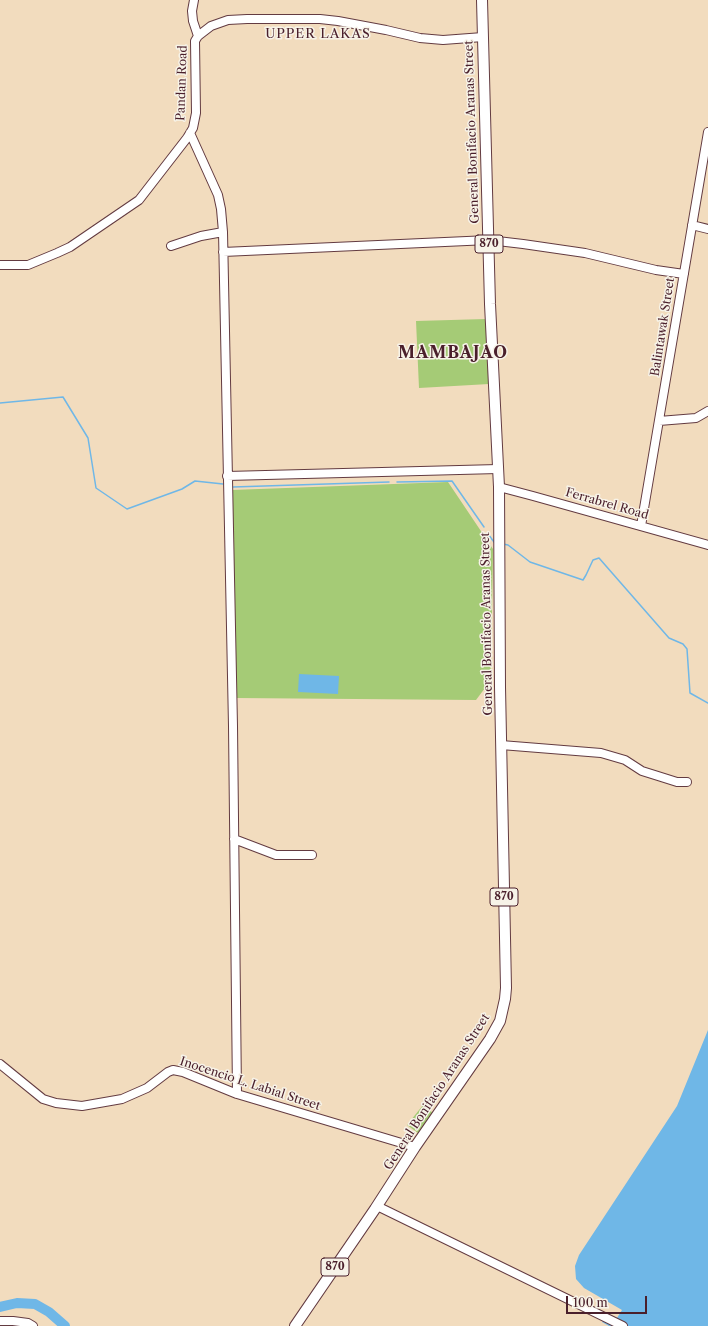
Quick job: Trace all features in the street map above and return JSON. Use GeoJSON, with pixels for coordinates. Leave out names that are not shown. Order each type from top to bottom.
{"type":"FeatureCollection","features":[{"type":"Feature","properties":{"kind":"main road","name":"General Bonifacio Aranas Street"},"geometry":{"type":"LineString","coordinates":[[376,1207],[415,1147],[490,1039],[500,1021],[506,988],[501,744],[499,488],[490,304],[482,0]]}},
{"type":"Feature","properties":{"kind":"main road","name":"870"},"geometry":{"type":"LineString","coordinates":[[295,1326],[376,1207]]}},
{"type":"Feature","properties":{"kind":"street"},"geometry":{"type":"LineString","coordinates":[[194,0],[192,11],[193,21],[198,36]]}},
{"type":"Feature","properties":{"kind":"street","name":"Pandan Road"},"geometry":{"type":"LineString","coordinates":[[0,265],[28,265],[70,247],[138,200],[193,128],[196,113],[194,46],[198,36],[211,26],[228,20],[293,18],[320,19],[386,30],[420,38],[443,40],[483,38]]}},
{"type":"Feature","properties":{"kind":"street"},"geometry":{"type":"LineString","coordinates":[[190,133],[218,195],[221,208],[223,232],[237,1094]]}},
{"type":"Feature","properties":{"kind":"street","name":"Balintawak Street"},"geometry":{"type":"LineString","coordinates":[[641,526],[708,135]]}},
{"type":"Feature","properties":{"kind":"street"},"geometry":{"type":"LineString","coordinates":[[692,225],[708,229]]}},
{"type":"Feature","properties":{"kind":"street"},"geometry":{"type":"LineString","coordinates":[[171,246],[201,236],[223,232]]}},
{"type":"Feature","properties":{"kind":"street"},"geometry":{"type":"LineString","coordinates":[[223,252],[489,240],[585,253],[656,270],[684,274]]}},
{"type":"Feature","properties":{"kind":"street"},"geometry":{"type":"LineString","coordinates":[[659,421],[696,418],[708,411]]}},
{"type":"Feature","properties":{"kind":"street"},"geometry":{"type":"LineString","coordinates":[[227,476],[498,469]]}},
{"type":"Feature","properties":{"kind":"street","name":"Ferrabrel Road"},"geometry":{"type":"LineString","coordinates":[[499,488],[533,496],[708,545]]}},
{"type":"Feature","properties":{"kind":"street"},"geometry":{"type":"LineString","coordinates":[[501,744],[601,753],[625,760],[642,771],[677,782],[687,782]]}},
{"type":"Feature","properties":{"kind":"street"},"geometry":{"type":"LineString","coordinates":[[234,839],[276,855],[312,855]]}},
{"type":"Feature","properties":{"kind":"street","name":"Inocencio L. Labial Street"},"geometry":{"type":"LineString","coordinates":[[0,1064],[43,1099],[56,1104],[82,1106],[122,1099],[147,1088],[168,1072],[173,1070],[183,1072],[237,1094],[415,1147]]}},
{"type":"Feature","properties":{"kind":"street"},"geometry":{"type":"LineString","coordinates":[[376,1207],[623,1326]]}},
{"type":"Feature","properties":{"kind":"street"},"geometry":{"type":"LineString","coordinates":[[0,1321],[13,1320],[33,1326]]}},
{"type":"Feature","properties":{"kind":"green space"},"geometry":{"type":"Polygon","coordinates":[[[486,319],[489,384],[419,388],[416,321],[486,319]]]}},
{"type":"Feature","properties":{"kind":"green space"},"geometry":{"type":"Polygon","coordinates":[[[448,482],[493,549],[491,680],[476,700],[236,698],[232,490],[448,482]]]}},
{"type":"Feature","properties":{"kind":"green space"},"geometry":{"type":"Polygon","coordinates":[[[423,1105],[433,1113],[418,1133],[407,1125],[423,1105]]]}},
{"type":"Feature","properties":{"kind":"water"},"geometry":{"type":"Polygon","coordinates":[[[299,674],[339,676],[338,694],[298,692],[299,674]]]}},
{"type":"Feature","properties":{"kind":"water"},"geometry":{"type":"Polygon","coordinates":[[[708,1030],[708,1326],[609,1326],[602,1322],[607,1313],[617,1318],[622,1310],[584,1288],[576,1279],[575,1266],[579,1255],[677,1106],[708,1030]]]}},
{"type":"Feature","properties":{"kind":"waterway"},"geometry":{"type":"LineString","coordinates":[[0,403],[63,397],[88,438],[96,488],[127,509],[182,489],[195,481],[223,484]]}},
{"type":"Feature","properties":{"kind":"waterway"},"geometry":{"type":"LineString","coordinates":[[397,482],[452,481],[484,527]]}},
{"type":"Feature","properties":{"kind":"waterway"},"geometry":{"type":"LineString","coordinates":[[233,487],[389,482]]}},
{"type":"Feature","properties":{"kind":"waterway"},"geometry":{"type":"LineString","coordinates":[[488,534],[496,543]]}},
{"type":"Feature","properties":{"kind":"waterway"},"geometry":{"type":"LineString","coordinates":[[503,544],[508,545],[530,562],[583,580],[593,560],[599,558],[669,638],[683,644],[687,649],[690,693],[708,703]]}},
{"type":"Feature","properties":{"kind":"waterway"},"geometry":{"type":"LineString","coordinates":[[0,1307],[17,1303],[35,1304],[49,1312],[65,1326]]}},
{"type":"Feature","properties":{"kind":"district","name":"UPPER LAKAS"},"geometry":{"type":"Point","coordinates":[318,34]}},
{"type":"Feature","properties":{"kind":"district","name":"MAMBAJAO"},"geometry":{"type":"Point","coordinates":[453,353]}}]}
